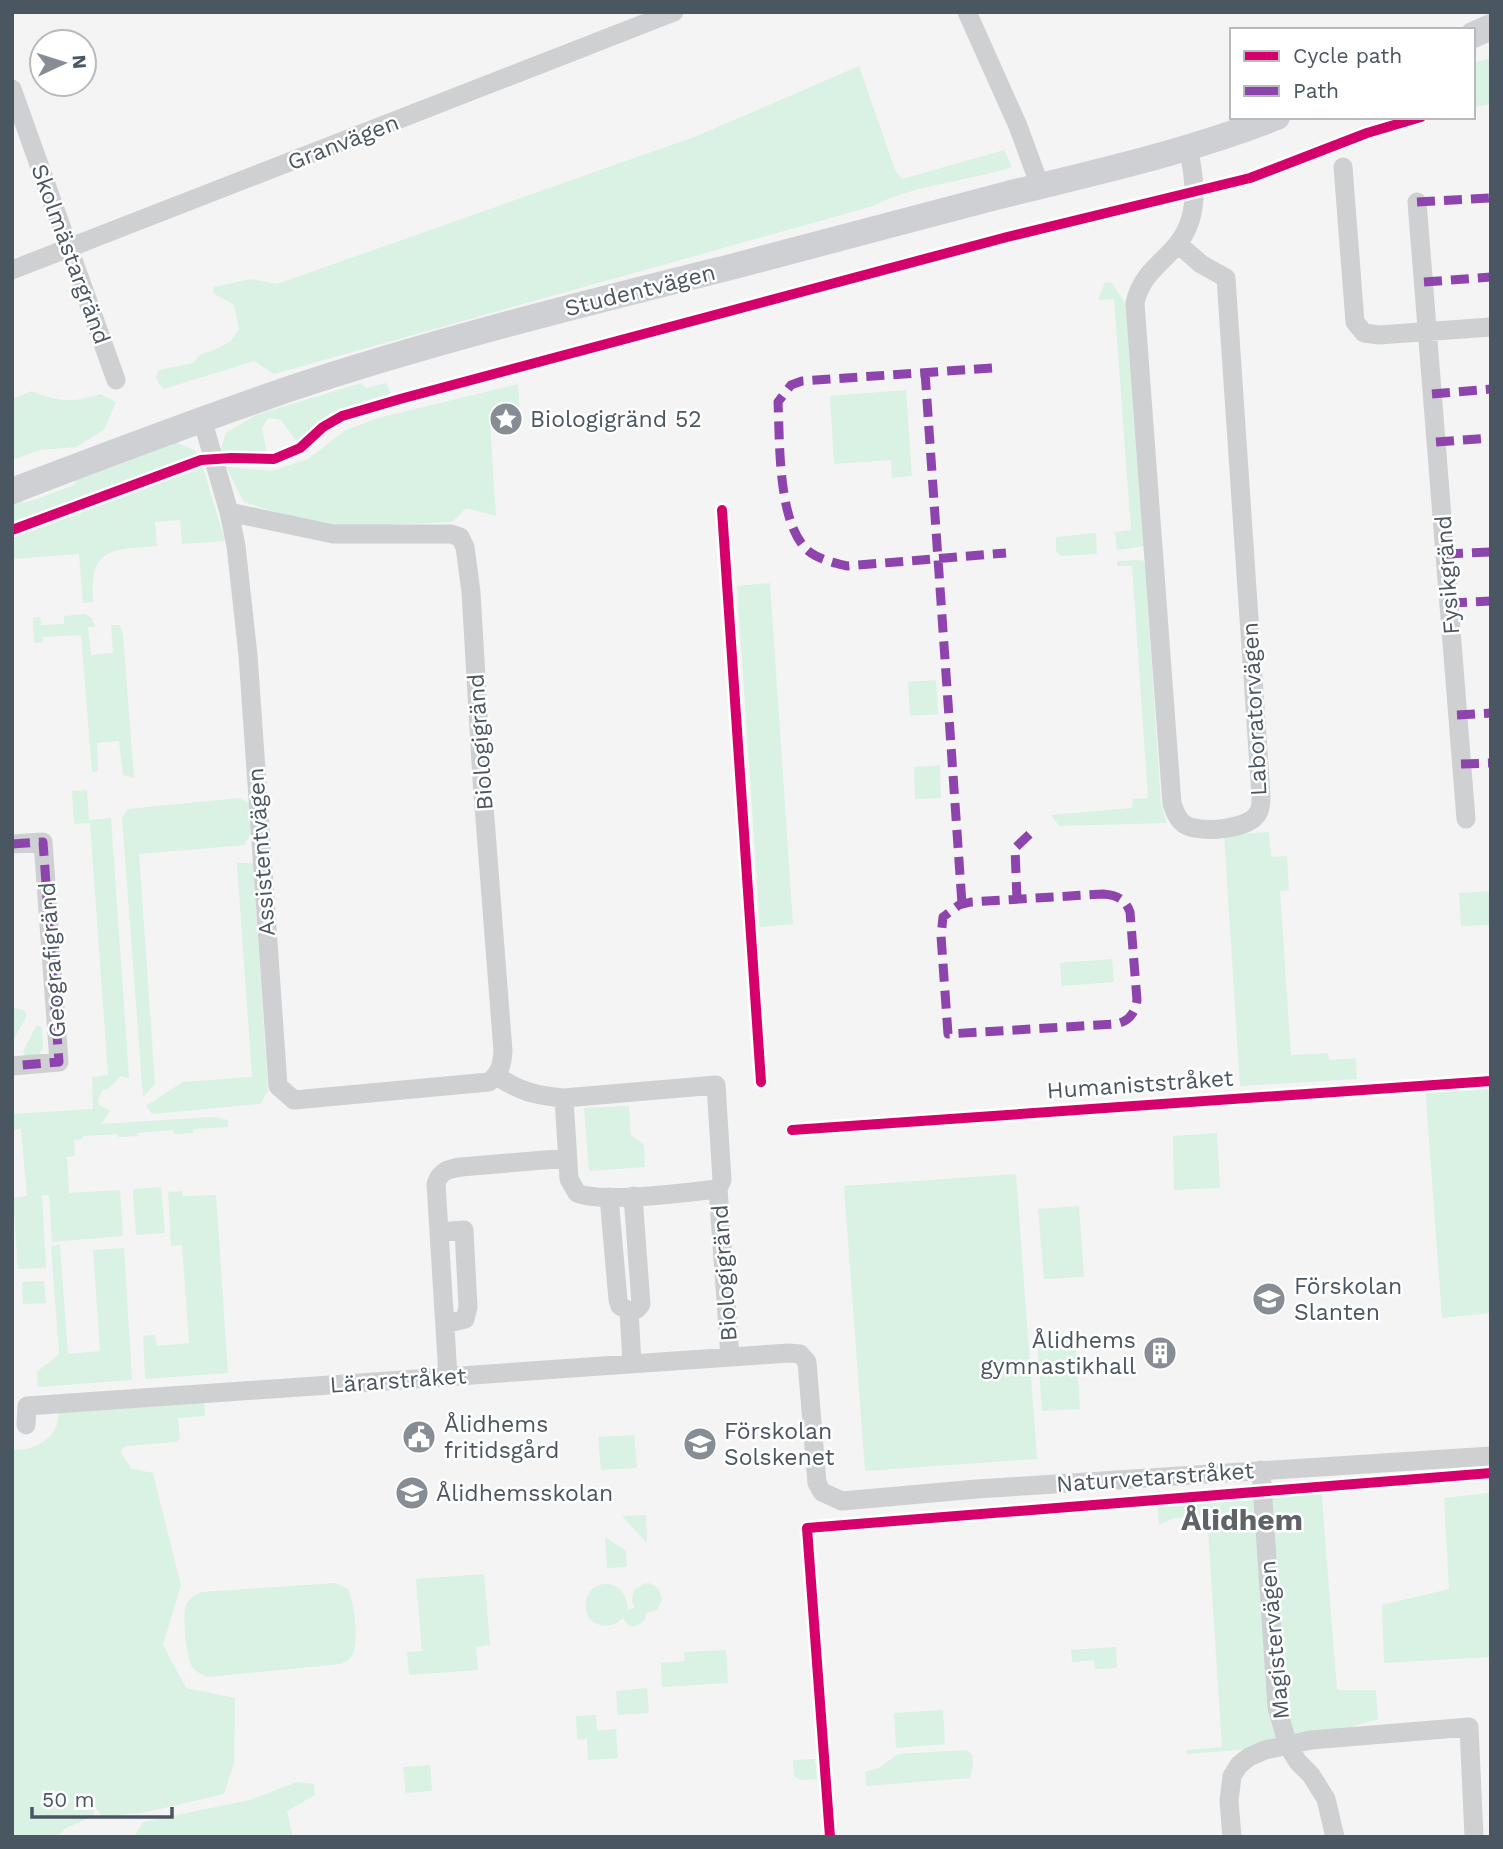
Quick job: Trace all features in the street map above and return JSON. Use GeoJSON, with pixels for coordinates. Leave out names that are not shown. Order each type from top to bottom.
{"type":"FeatureCollection","features":[{"type":"Feature","properties":{"kind":"street","name":"Granvägen"},"geometry":{"type":"LineString","coordinates":[[12,271],[674,12]]}},
{"type":"Feature","properties":{"kind":"street"},"geometry":{"type":"LineString","coordinates":[[967,12],[1018,125],[1040,186]]}},
{"type":"Feature","properties":{"kind":"street"},"geometry":{"type":"LineString","coordinates":[[1475,34],[1491,27]]}},
{"type":"Feature","properties":{"kind":"street","name":"Skolmästargränd"},"geometry":{"type":"LineString","coordinates":[[12,89],[116,380]]}},
{"type":"Feature","properties":{"kind":"street","name":"Studentvägen"},"geometry":{"type":"LineString","coordinates":[[12,491],[202,419],[289,390],[558,311],[1118,168],[1188,148],[1271,119]]}},
{"type":"Feature","properties":{"kind":"street","name":"Laboratorvägen"},"geometry":{"type":"LineString","coordinates":[[1178,244],[1201,264],[1226,278],[1261,782],[1258,813],[1239,826],[1215,829],[1185,825],[1172,804],[1135,303],[1138,289],[1145,277],[1178,244],[1188,226],[1196,191],[1188,148]]}},
{"type":"Feature","properties":{"kind":"street"},"geometry":{"type":"LineString","coordinates":[[1343,167],[1355,322],[1364,333],[1491,327]]}},
{"type":"Feature","properties":{"kind":"street","name":"Fysikgränd"},"geometry":{"type":"LineString","coordinates":[[1417,202],[1466,819]]}},
{"type":"Feature","properties":{"kind":"street","name":"Assistentvägen"},"geometry":{"type":"LineString","coordinates":[[202,419],[236,546],[248,655],[278,1086],[295,1100],[478,1085],[497,1076]]}},
{"type":"Feature","properties":{"kind":"street","name":"Biologigränd"},"geometry":{"type":"LineString","coordinates":[[229,512],[332,534],[451,534],[460,537],[465,547],[471,592],[482,780],[503,1051],[497,1076],[527,1093],[564,1098],[716,1085],[722,1180],[718,1189],[730,1357]]}},
{"type":"Feature","properties":{"kind":"street","name":"Geografigränd"},"geometry":{"type":"LineString","coordinates":[[12,844],[43,842],[59,1062],[12,1066]]}},
{"type":"Feature","properties":{"kind":"street","name":"Biologigränd"},"geometry":{"type":"LineString","coordinates":[[564,1098],[569,1179],[576,1194],[609,1197],[718,1189]]}},
{"type":"Feature","properties":{"kind":"street"},"geometry":{"type":"LineString","coordinates":[[448,1376],[436,1184],[439,1175],[447,1170],[568,1158]]}},
{"type":"Feature","properties":{"kind":"street"},"geometry":{"type":"LineString","coordinates":[[609,1197],[618,1300],[620,1306],[629,1311],[637,1309],[641,1304],[633,1196]]}},
{"type":"Feature","properties":{"kind":"street"},"geometry":{"type":"LineString","coordinates":[[629,1311],[632,1363]]}},
{"type":"Feature","properties":{"kind":"street","name":"Lärarstråket"},"geometry":{"type":"LineString","coordinates":[[26,1425],[27,1406],[789,1353],[800,1354],[807,1362],[817,1483],[822,1492]]}},
{"type":"Feature","properties":{"kind":"street","name":"Naturvetarstråket"},"geometry":{"type":"LineString","coordinates":[[822,1492],[842,1501],[990,1488],[1491,1456]]}},
{"type":"Feature","properties":{"kind":"street","name":"Magistervägen"},"geometry":{"type":"LineString","coordinates":[[1261,1470],[1277,1707],[1288,1746],[1326,1799],[1335,1837]]}},
{"type":"Feature","properties":{"kind":"street"},"geometry":{"type":"LineString","coordinates":[[1231,1837],[1229,1801],[1232,1776],[1239,1765],[1249,1757],[1265,1750],[1311,1740],[1469,1727],[1474,1837]]}},
{"type":"Feature","properties":{"kind":"green space"},"geometry":{"type":"Polygon","coordinates":[[[1491,58],[1491,104],[1475,107],[1475,62],[1491,58]]]}},
{"type":"Feature","properties":{"kind":"green space"},"geometry":{"type":"Polygon","coordinates":[[[859,66],[895,170],[902,179],[1004,150],[1012,167],[923,188],[873,206],[274,374],[254,361],[164,389],[159,384],[156,377],[159,370],[193,363],[201,354],[231,341],[239,329],[234,305],[213,293],[214,287],[251,279],[277,284],[697,136],[859,66]]]}},
{"type":"Feature","properties":{"kind":"green space"},"geometry":{"type":"Polygon","coordinates":[[[1105,282],[1112,283],[1127,306],[1146,546],[1117,550],[1115,532],[1131,530],[1114,299],[1098,300],[1105,282]]]}},
{"type":"Feature","properties":{"kind":"green space"},"geometry":{"type":"Polygon","coordinates":[[[361,383],[366,388],[386,383],[391,394],[335,414],[297,442],[281,420],[268,418],[262,428],[267,453],[220,451],[226,433],[256,415],[361,383]]]}},
{"type":"Feature","properties":{"kind":"green space"},"geometry":{"type":"Polygon","coordinates":[[[518,384],[520,419],[490,422],[496,516],[466,508],[452,522],[325,528],[244,502],[226,467],[272,471],[308,459],[346,430],[378,418],[518,384]]]}},
{"type":"Feature","properties":{"kind":"green space"},"geometry":{"type":"Polygon","coordinates":[[[906,390],[912,476],[892,478],[891,460],[834,464],[830,396],[906,390]]]}},
{"type":"Feature","properties":{"kind":"green space"},"geometry":{"type":"Polygon","coordinates":[[[32,391],[66,400],[100,394],[116,402],[104,430],[76,447],[40,450],[12,460],[12,399],[32,391]]]}},
{"type":"Feature","properties":{"kind":"green space"},"geometry":{"type":"Polygon","coordinates":[[[174,442],[195,450],[198,455],[12,527],[12,502],[17,500],[25,503],[74,485],[78,475],[174,442]]]}},
{"type":"Feature","properties":{"kind":"green space"},"geometry":{"type":"Polygon","coordinates":[[[202,464],[225,541],[182,544],[180,520],[155,522],[157,546],[126,549],[106,555],[99,561],[95,571],[93,602],[83,603],[79,554],[12,559],[12,536],[202,464]]]}},
{"type":"Feature","properties":{"kind":"green space"},"geometry":{"type":"Polygon","coordinates":[[[1096,533],[1097,554],[1061,556],[1056,551],[1056,537],[1096,533]]]}},
{"type":"Feature","properties":{"kind":"green space"},"geometry":{"type":"Polygon","coordinates":[[[1117,561],[1144,561],[1145,566],[1161,805],[1167,823],[1059,826],[1051,815],[1132,808],[1133,799],[1148,798],[1132,566],[1117,566],[1117,561]]]}},
{"type":"Feature","properties":{"kind":"green space"},"geometry":{"type":"Polygon","coordinates":[[[770,583],[793,924],[760,927],[737,586],[770,583]]]}},
{"type":"Feature","properties":{"kind":"green space"},"geometry":{"type":"Polygon","coordinates":[[[85,614],[92,618],[95,627],[88,627],[91,655],[113,653],[111,625],[119,625],[123,634],[134,778],[123,775],[119,741],[97,743],[98,771],[92,772],[81,635],[43,637],[43,642],[34,643],[33,618],[40,617],[41,625],[64,624],[64,616],[85,614]]]}},
{"type":"Feature","properties":{"kind":"green space"},"geometry":{"type":"Polygon","coordinates":[[[936,680],[938,714],[910,716],[908,682],[936,680]]]}},
{"type":"Feature","properties":{"kind":"green space"},"geometry":{"type":"Polygon","coordinates":[[[940,765],[941,798],[915,799],[914,767],[940,765]]]}},
{"type":"Feature","properties":{"kind":"green space"},"geometry":{"type":"Polygon","coordinates":[[[87,790],[89,820],[111,818],[129,1078],[121,1076],[108,1089],[103,1090],[98,1100],[99,1105],[110,1111],[101,1124],[213,1117],[228,1120],[228,1127],[193,1129],[193,1133],[174,1134],[173,1130],[138,1133],[138,1136],[83,1136],[83,1139],[74,1140],[75,1156],[67,1157],[69,1193],[120,1190],[123,1236],[52,1242],[49,1195],[42,1195],[46,1268],[18,1269],[13,1198],[27,1196],[21,1129],[12,1130],[12,1114],[93,1109],[92,1077],[108,1075],[90,823],[74,824],[72,791],[87,790]]]}},
{"type":"Feature","properties":{"kind":"green space"},"geometry":{"type":"Polygon","coordinates":[[[239,798],[249,803],[252,832],[244,845],[139,854],[155,1084],[143,1097],[122,818],[128,809],[239,798]]]}},
{"type":"Feature","properties":{"kind":"green space"},"geometry":{"type":"Polygon","coordinates":[[[1269,832],[1271,857],[1287,856],[1289,890],[1280,891],[1291,1055],[1328,1053],[1329,1060],[1356,1058],[1357,1079],[1240,1086],[1224,835],[1269,832]]]}},
{"type":"Feature","properties":{"kind":"green space"},"geometry":{"type":"Polygon","coordinates":[[[237,863],[253,863],[268,1091],[260,1104],[152,1114],[146,1106],[183,1082],[252,1077],[237,863]]]}},
{"type":"Feature","properties":{"kind":"green space"},"geometry":{"type":"Polygon","coordinates":[[[1491,891],[1491,925],[1461,926],[1459,893],[1491,891]]]}},
{"type":"Feature","properties":{"kind":"green space"},"geometry":{"type":"Polygon","coordinates":[[[1112,959],[1114,982],[1062,986],[1060,963],[1112,959]]]}},
{"type":"Feature","properties":{"kind":"green space"},"geometry":{"type":"Polygon","coordinates":[[[12,1010],[24,1010],[27,1015],[13,1041],[12,1010]]]}},
{"type":"Feature","properties":{"kind":"green space"},"geometry":{"type":"Polygon","coordinates":[[[36,1026],[42,1028],[43,1049],[39,1054],[25,1056],[23,1052],[36,1026]]]}},
{"type":"Feature","properties":{"kind":"green space"},"geometry":{"type":"Polygon","coordinates":[[[1491,1081],[1491,1313],[1442,1318],[1425,1086],[1491,1081]]]}},
{"type":"Feature","properties":{"kind":"green space"},"geometry":{"type":"Polygon","coordinates":[[[629,1106],[631,1135],[644,1145],[645,1167],[589,1171],[584,1108],[629,1106]]]}},
{"type":"Feature","properties":{"kind":"green space"},"geometry":{"type":"Polygon","coordinates":[[[1217,1133],[1220,1188],[1174,1190],[1173,1136],[1217,1133]]]}},
{"type":"Feature","properties":{"kind":"green space"},"geometry":{"type":"Polygon","coordinates":[[[1016,1174],[1037,1459],[865,1471],[844,1186],[1016,1174]]]}},
{"type":"Feature","properties":{"kind":"green space"},"geometry":{"type":"Polygon","coordinates":[[[161,1187],[165,1233],[136,1235],[133,1189],[161,1187]]]}},
{"type":"Feature","properties":{"kind":"green space"},"geometry":{"type":"Polygon","coordinates":[[[182,1191],[183,1196],[216,1195],[228,1373],[145,1379],[143,1336],[155,1335],[157,1346],[189,1343],[182,1245],[171,1246],[168,1192],[182,1191]]]}},
{"type":"Feature","properties":{"kind":"green space"},"geometry":{"type":"Polygon","coordinates":[[[1079,1206],[1084,1277],[1044,1279],[1038,1209],[1079,1206]]]}},
{"type":"Feature","properties":{"kind":"green space"},"geometry":{"type":"Polygon","coordinates":[[[60,1245],[68,1354],[100,1351],[93,1250],[124,1248],[132,1380],[38,1387],[37,1372],[59,1354],[51,1246],[60,1245]]]}},
{"type":"Feature","properties":{"kind":"green space"},"geometry":{"type":"Polygon","coordinates":[[[44,1281],[46,1303],[23,1304],[22,1282],[44,1281]]]}},
{"type":"Feature","properties":{"kind":"green space"},"geometry":{"type":"Polygon","coordinates":[[[1075,1336],[1080,1409],[1042,1411],[1037,1339],[1075,1336]]]}},
{"type":"Feature","properties":{"kind":"green space"},"geometry":{"type":"Polygon","coordinates":[[[204,1394],[205,1416],[178,1418],[180,1438],[177,1442],[126,1446],[120,1451],[129,1468],[153,1473],[181,1585],[163,1645],[186,1688],[235,1698],[234,1763],[224,1794],[147,1812],[103,1817],[94,1806],[94,1816],[66,1828],[57,1837],[12,1837],[12,1449],[31,1448],[48,1438],[57,1425],[59,1404],[204,1394]]]}},
{"type":"Feature","properties":{"kind":"green space"},"geometry":{"type":"Polygon","coordinates":[[[634,1435],[637,1468],[601,1470],[598,1437],[634,1435]]]}},
{"type":"Feature","properties":{"kind":"green space"},"geometry":{"type":"Polygon","coordinates":[[[1321,1487],[1337,1690],[1376,1690],[1378,1719],[1288,1746],[1187,1754],[1187,1750],[1222,1747],[1207,1516],[1174,1518],[1159,1525],[1157,1500],[1321,1487]]]}},
{"type":"Feature","properties":{"kind":"green space"},"geometry":{"type":"Polygon","coordinates":[[[1489,1493],[1491,1657],[1384,1663],[1382,1605],[1449,1589],[1444,1498],[1489,1493]]]}},
{"type":"Feature","properties":{"kind":"green space"},"geometry":{"type":"Polygon","coordinates":[[[646,1515],[647,1543],[622,1516],[646,1515]]]}},
{"type":"Feature","properties":{"kind":"green space"},"geometry":{"type":"Polygon","coordinates":[[[605,1537],[626,1551],[627,1567],[607,1568],[605,1537]]]}},
{"type":"Feature","properties":{"kind":"green space"},"geometry":{"type":"Polygon","coordinates":[[[484,1574],[490,1645],[476,1647],[478,1670],[409,1675],[407,1652],[422,1651],[416,1579],[484,1574]]]}},
{"type":"Feature","properties":{"kind":"green space"},"geometry":{"type":"Polygon","coordinates":[[[336,1583],[348,1589],[354,1614],[355,1644],[347,1661],[341,1664],[207,1677],[193,1668],[187,1647],[184,1619],[186,1606],[195,1596],[202,1592],[336,1583]]]}},
{"type":"Feature","properties":{"kind":"green space"},"geometry":{"type":"Polygon","coordinates":[[[649,1583],[659,1589],[662,1600],[657,1610],[646,1613],[645,1620],[634,1627],[628,1625],[623,1618],[606,1626],[589,1618],[587,1596],[593,1589],[610,1584],[618,1588],[625,1597],[628,1610],[635,1607],[632,1601],[634,1590],[649,1583]]]}},
{"type":"Feature","properties":{"kind":"green space"},"geometry":{"type":"Polygon","coordinates":[[[1116,1647],[1117,1668],[1095,1669],[1094,1660],[1072,1662],[1071,1650],[1116,1647]]]}},
{"type":"Feature","properties":{"kind":"green space"},"geometry":{"type":"Polygon","coordinates":[[[726,1650],[728,1683],[662,1687],[661,1663],[685,1661],[684,1652],[726,1650]]]}},
{"type":"Feature","properties":{"kind":"green space"},"geometry":{"type":"Polygon","coordinates":[[[647,1688],[649,1713],[618,1715],[616,1691],[647,1688]]]}},
{"type":"Feature","properties":{"kind":"green space"},"geometry":{"type":"Polygon","coordinates":[[[943,1710],[945,1744],[896,1748],[894,1713],[943,1710]]]}},
{"type":"Feature","properties":{"kind":"green space"},"geometry":{"type":"Polygon","coordinates":[[[596,1715],[597,1731],[616,1729],[618,1758],[588,1760],[587,1739],[577,1740],[576,1716],[596,1715]]]}},
{"type":"Feature","properties":{"kind":"green space"},"geometry":{"type":"Polygon","coordinates":[[[966,1750],[972,1754],[970,1778],[866,1786],[865,1772],[879,1768],[898,1754],[966,1750]]]}},
{"type":"Feature","properties":{"kind":"green space"},"geometry":{"type":"Polygon","coordinates":[[[815,1759],[817,1779],[800,1780],[794,1776],[793,1760],[815,1759]]]}},
{"type":"Feature","properties":{"kind":"green space"},"geometry":{"type":"Polygon","coordinates":[[[430,1765],[432,1791],[406,1793],[403,1767],[430,1765]]]}},
{"type":"Feature","properties":{"kind":"green space"},"geometry":{"type":"Polygon","coordinates":[[[297,1782],[314,1784],[315,1795],[287,1811],[293,1837],[134,1837],[143,1822],[250,1800],[297,1782]]]}},
{"type":"Feature","properties":{"kind":"marked path"},"geometry":{"type":"LineString","coordinates":[[1417,202],[1491,198]]}},
{"type":"Feature","properties":{"kind":"marked path"},"geometry":{"type":"LineString","coordinates":[[1424,282],[1491,277]]}},
{"type":"Feature","properties":{"kind":"marked path"},"geometry":{"type":"LineString","coordinates":[[992,368],[802,381],[791,385],[778,402],[780,461],[786,505],[792,525],[800,541],[811,553],[824,559],[847,566],[1006,553]]}},
{"type":"Feature","properties":{"kind":"marked path"},"geometry":{"type":"LineString","coordinates":[[925,372],[962,904]]}},
{"type":"Feature","properties":{"kind":"marked path"},"geometry":{"type":"LineString","coordinates":[[1432,394],[1491,389]]}},
{"type":"Feature","properties":{"kind":"marked path"},"geometry":{"type":"LineString","coordinates":[[1436,442],[1491,438]]}},
{"type":"Feature","properties":{"kind":"marked path"},"geometry":{"type":"LineString","coordinates":[[1445,554],[1491,552]]}},
{"type":"Feature","properties":{"kind":"marked path"},"geometry":{"type":"LineString","coordinates":[[1449,603],[1491,601]]}},
{"type":"Feature","properties":{"kind":"marked path"},"geometry":{"type":"LineString","coordinates":[[1457,715],[1491,713]]}},
{"type":"Feature","properties":{"kind":"marked path"},"geometry":{"type":"LineString","coordinates":[[1461,764],[1491,763]]}},
{"type":"Feature","properties":{"kind":"marked path"},"geometry":{"type":"LineString","coordinates":[[1017,900],[1015,848],[1035,829]]}},
{"type":"Feature","properties":{"kind":"marked path"},"geometry":{"type":"LineString","coordinates":[[12,844],[43,842],[59,1062],[12,1066]]}},
{"type":"Feature","properties":{"kind":"marked path"},"geometry":{"type":"LineString","coordinates":[[1103,894],[1120,898],[1130,912],[1137,1000],[1133,1013],[1127,1019],[1115,1024],[948,1034],[941,936],[943,917],[959,905],[971,902],[1103,894]]}},
{"type":"Feature","properties":{"kind":"cycle path"},"geometry":{"type":"LineString","coordinates":[[12,530],[201,460],[274,459],[300,448],[323,427],[342,416],[400,399],[1007,237],[1250,178],[1367,133],[1414,119]]}},
{"type":"Feature","properties":{"kind":"cycle path"},"geometry":{"type":"LineString","coordinates":[[722,510],[761,1082]]}},
{"type":"Feature","properties":{"kind":"cycle path","name":"Humaniststråket"},"geometry":{"type":"LineString","coordinates":[[792,1130],[1491,1081]]}},
{"type":"Feature","properties":{"kind":"cycle path"},"geometry":{"type":"LineString","coordinates":[[830,1837],[807,1528],[1491,1473]]}},
{"type":"Feature","properties":{"kind":"place","name":"Biologigränd 52"},"geometry":{"type":"Point","coordinates":[506,419]}},
{"type":"Feature","properties":{"kind":"place","name":"Förskolan Slanten"},"geometry":{"type":"Point","coordinates":[1269,1299]}},
{"type":"Feature","properties":{"kind":"place","name":"Ålidhems gymnastikhall"},"geometry":{"type":"Point","coordinates":[1160,1353]}},
{"type":"Feature","properties":{"kind":"place","name":"Ålidhems fritidsgård"},"geometry":{"type":"Point","coordinates":[419,1437]}},
{"type":"Feature","properties":{"kind":"place","name":"Förskolan Solskenet"},"geometry":{"type":"Point","coordinates":[700,1444]}},
{"type":"Feature","properties":{"kind":"place","name":"Ålidhemsskolan"},"geometry":{"type":"Point","coordinates":[412,1493]}},
{"type":"Feature","properties":{"kind":"district","name":"Ålidhem"},"geometry":{"type":"Point","coordinates":[1242,1520]}}]}
